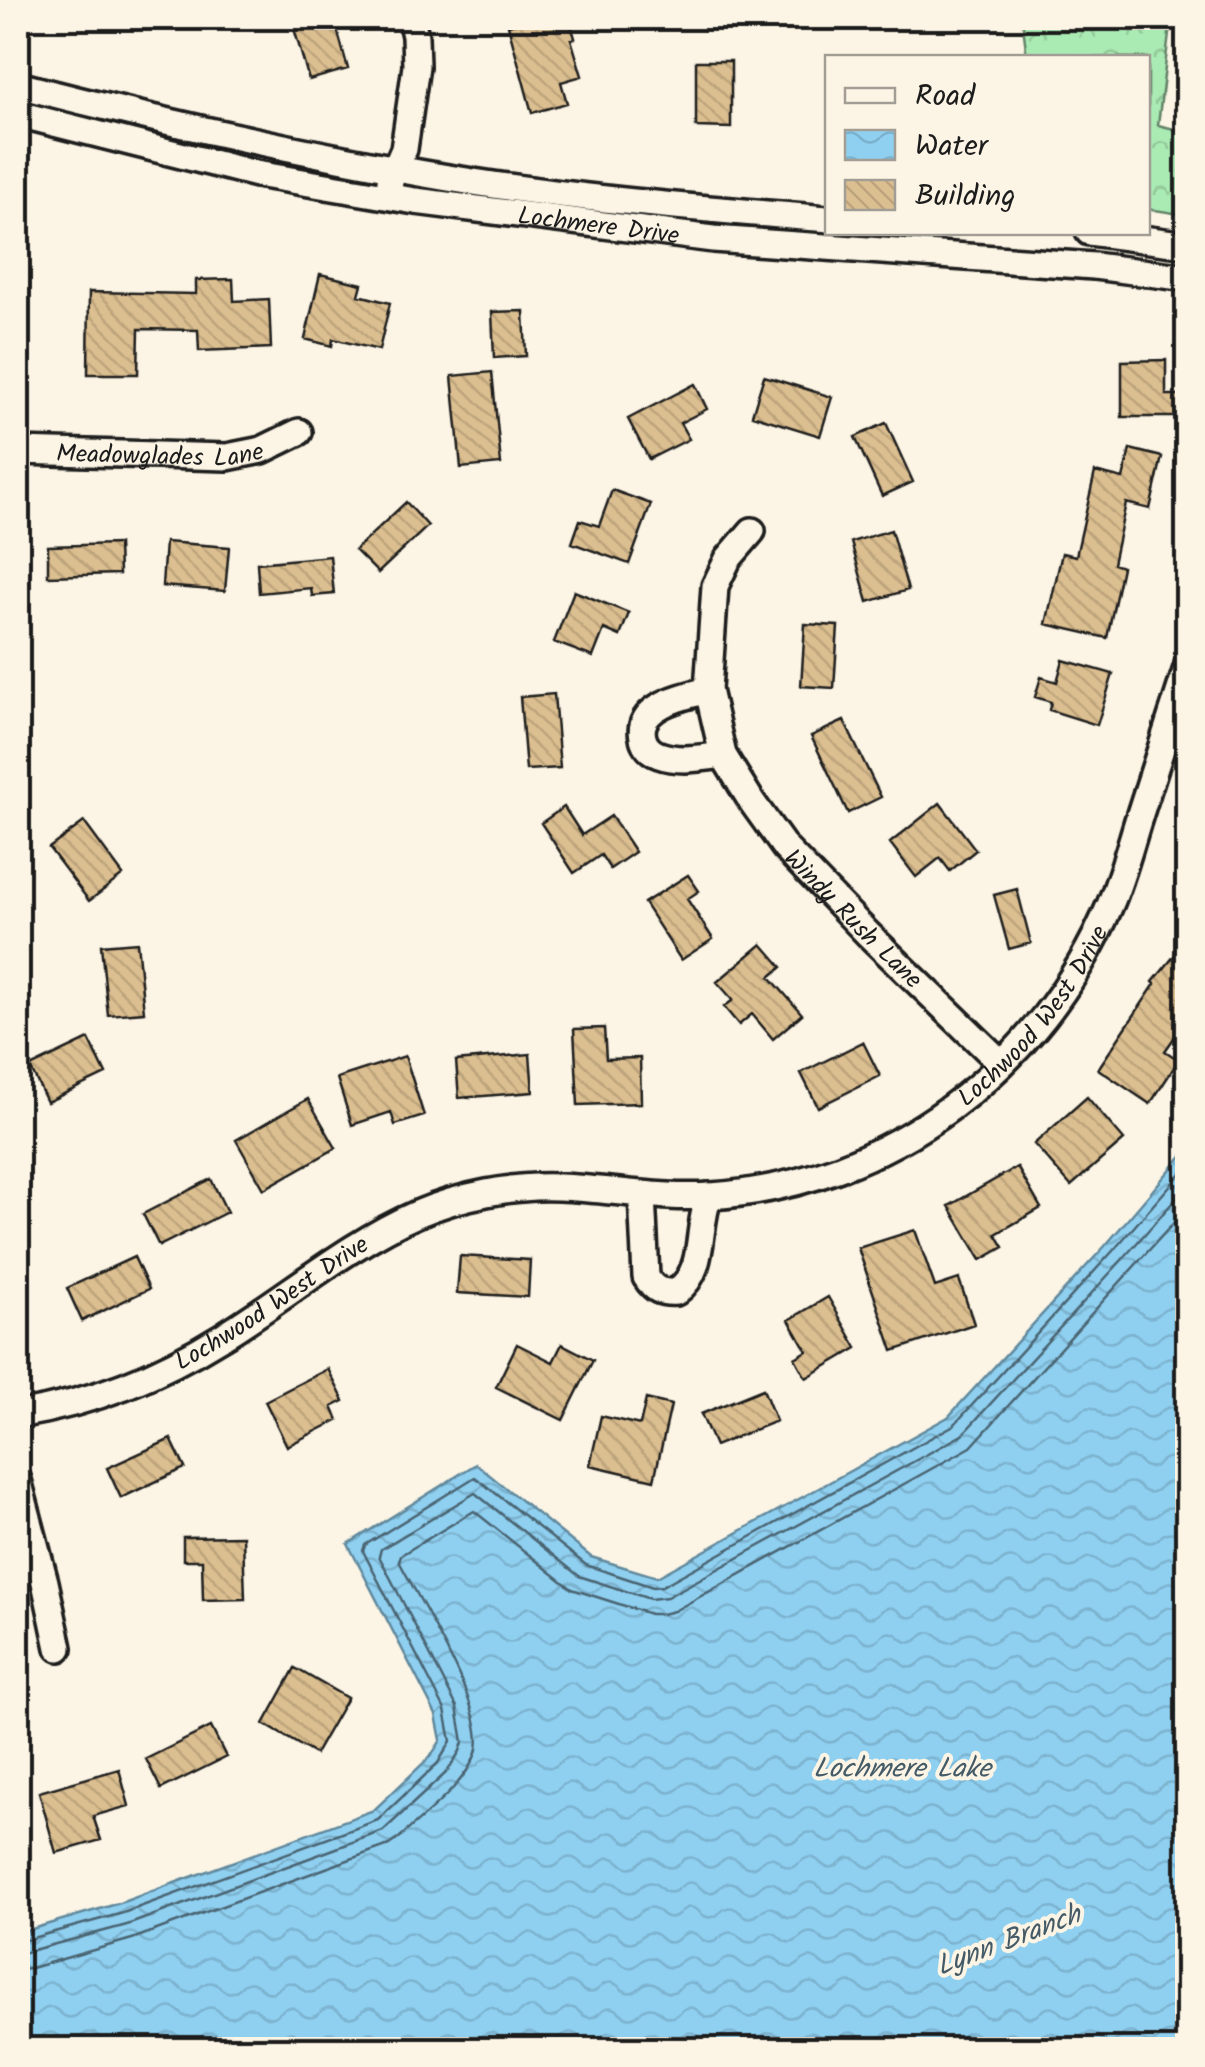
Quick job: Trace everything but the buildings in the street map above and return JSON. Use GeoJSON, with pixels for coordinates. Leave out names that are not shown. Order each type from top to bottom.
{"type":"FeatureCollection","features":[{"type":"Feature","properties":{"kind":"street"},"geometry":{"type":"LineString","coordinates":[[386,195],[404,149],[416,66],[411,18]]}},
{"type":"Feature","properties":{"kind":"street","name":"Lochmere Drive"},"geometry":{"type":"LineString","coordinates":[[18,84],[244,140],[394,168],[646,204],[825,219]]}},
{"type":"Feature","properties":{"kind":"street","name":"Lochmere Drive"},"geometry":{"type":"LineString","coordinates":[[18,114],[256,174],[415,201],[712,239],[850,241],[1188,278]]}},
{"type":"Feature","properties":{"kind":"street"},"geometry":{"type":"LineString","coordinates":[[1112,235],[1188,245]]}},
{"type":"Feature","properties":{"kind":"street","name":"Meadowglades Lane"},"geometry":{"type":"LineString","coordinates":[[18,450],[227,457],[262,450],[299,432]]}},
{"type":"Feature","properties":{"kind":"street","name":"Windy Rush Lane"},"geometry":{"type":"LineString","coordinates":[[752,530],[728,559],[715,586],[708,690],[723,756],[785,848],[1002,1063]]}},
{"type":"Feature","properties":{"kind":"street","name":"Lochwood West Drive"},"geometry":{"type":"LineString","coordinates":[[18,1415],[122,1389],[176,1364],[417,1214],[483,1194],[517,1189],[556,1186],[642,1195],[709,1196],[788,1185],[858,1162],[938,1120],[1002,1063],[1063,993],[1110,905],[1187,666]]}},
{"type":"Feature","properties":{"kind":"street"},"geometry":{"type":"LineString","coordinates":[[708,690],[659,707],[643,724],[642,736],[652,752],[664,757],[723,756]]}},
{"type":"Feature","properties":{"kind":"street"},"geometry":{"type":"LineString","coordinates":[[642,1195],[646,1277],[662,1292],[676,1292],[691,1279],[709,1196]]}},
{"type":"Feature","properties":{"kind":"street"},"geometry":{"type":"LineString","coordinates":[[18,1480],[60,1648]]}},
{"type":"Feature","properties":{"kind":"green space"},"geometry":{"type":"Polygon","coordinates":[[[1022,18],[1176,18],[1169,34],[1158,125],[1187,132],[1187,215],[1150,209],[1150,55],[1027,55],[1022,18]]]}},
{"type":"Feature","properties":{"kind":"water","name":"Lochmere Lake"},"geometry":{"type":"Polygon","coordinates":[[[1187,1150],[1187,2049],[18,2049],[18,1933],[120,1903],[374,1810],[431,1756],[441,1740],[436,1715],[348,1544],[476,1464],[591,1557],[657,1577],[948,1417],[1187,1150]]]}},
{"type":"Feature","properties":{"kind":"water label","name":"Lynn Branch"},"geometry":{"type":"Point","coordinates":[1008,1939]}}]}
